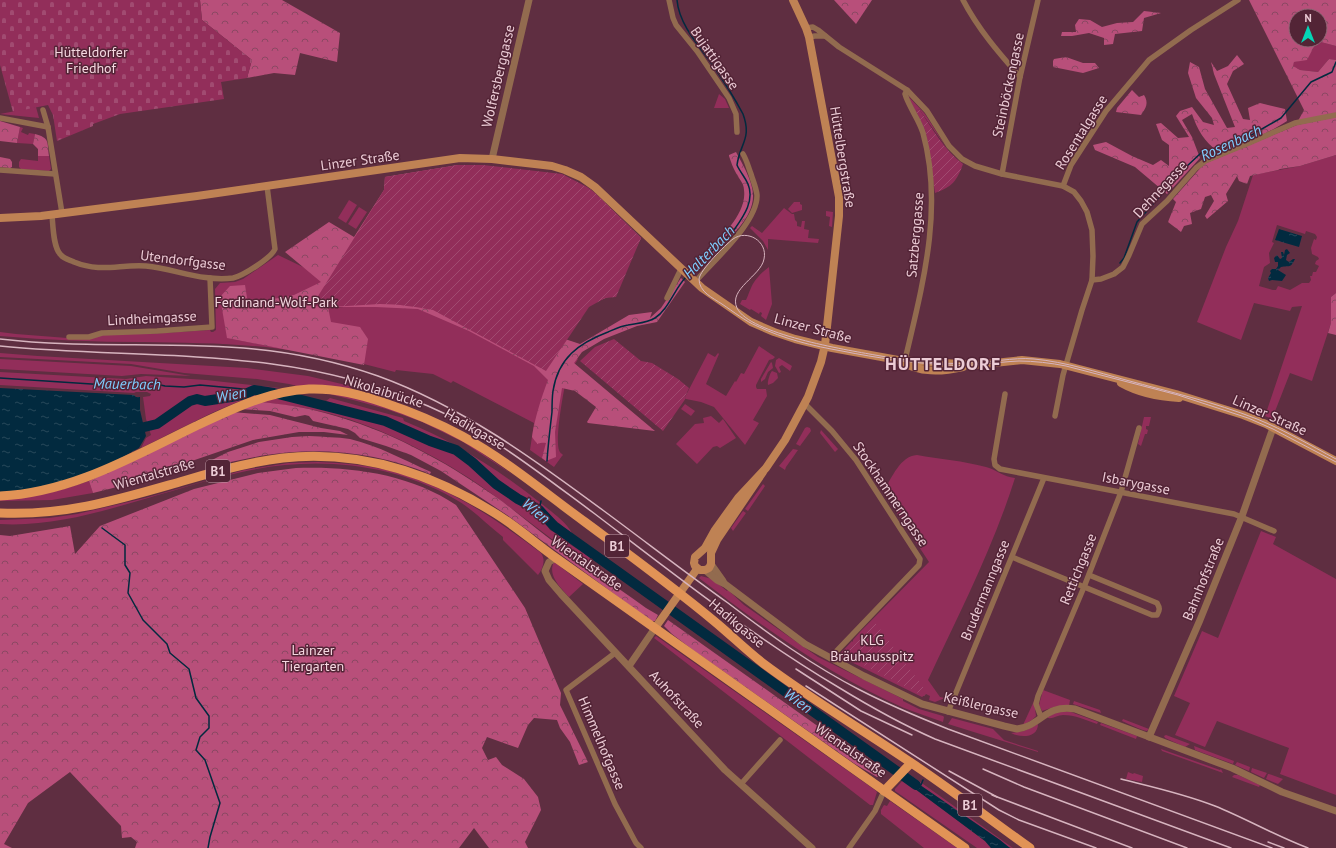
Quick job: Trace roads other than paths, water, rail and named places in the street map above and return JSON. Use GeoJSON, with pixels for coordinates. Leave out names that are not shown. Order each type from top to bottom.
{"type":"FeatureCollection","features":[{"type":"Feature","properties":{"kind":"main road","name":"Hüttelbergstraße"},"geometry":{"type":"LineString","coordinates":[[763,472],[787,438],[805,404],[825,346],[835,260],[839,203],[809,37],[794,0]]}},
{"type":"Feature","properties":{"kind":"main road","name":"Linzer Straße"},"geometry":{"type":"LineString","coordinates":[[0,218],[52,215],[454,159],[492,159],[552,166],[581,177],[595,187],[706,292],[755,324],[786,336],[825,346],[901,360],[975,364],[1022,360],[1045,361],[1066,365],[1110,377],[1138,391],[1164,397],[1192,398],[1253,419],[1336,461]]}},
{"type":"Feature","properties":{"kind":"main road","name":"Nikolaibrücke"},"geometry":{"type":"LineString","coordinates":[[0,496],[47,490],[76,481],[114,466],[234,408],[282,393],[304,389],[325,388],[374,399],[427,418]]}},
{"type":"Feature","properties":{"kind":"main road","name":"Hadikgasse"},"geometry":{"type":"LineString","coordinates":[[427,418],[463,437],[492,455],[558,502],[636,560],[714,621],[761,661],[797,688],[1030,848]]}},
{"type":"Feature","properties":{"kind":"main road","name":"Wientalstraße"},"geometry":{"type":"LineString","coordinates":[[0,513],[52,512],[84,507],[218,471],[264,461],[302,457],[337,457],[361,460],[390,466],[437,482],[493,512],[556,558],[657,626],[886,789],[965,848]]}},
{"type":"Feature","properties":{"kind":"main road"},"geometry":{"type":"LineString","coordinates":[[763,472],[718,537],[712,550],[709,568],[701,569],[695,566],[694,560],[697,554],[705,548],[715,530],[741,495],[763,472]]}},
{"type":"Feature","properties":{"kind":"main road"},"geometry":{"type":"LineString","coordinates":[[700,552],[708,554],[711,560]]}},
{"type":"Feature","properties":{"kind":"main road"},"geometry":{"type":"LineString","coordinates":[[657,626],[677,598],[701,569]]}},
{"type":"Feature","properties":{"kind":"main road"},"geometry":{"type":"LineString","coordinates":[[886,789],[909,764]]}},
{"type":"Feature","properties":{"kind":"street","name":"Wolfersberggasse"},"geometry":{"type":"LineString","coordinates":[[492,159],[529,0]]}},
{"type":"Feature","properties":{"kind":"street","name":"Bujattigasse"},"geometry":{"type":"LineString","coordinates":[[669,0],[676,25],[704,62],[733,105],[736,114],[737,132]]}},
{"type":"Feature","properties":{"kind":"street"},"geometry":{"type":"LineString","coordinates":[[963,0],[970,14],[1020,77]]}},
{"type":"Feature","properties":{"kind":"street","name":"Steinböckengasse"},"geometry":{"type":"LineString","coordinates":[[1002,174],[1020,77],[1038,0]]}},
{"type":"Feature","properties":{"kind":"street","name":"Rosentalgasse"},"geometry":{"type":"LineString","coordinates":[[1055,416],[1063,375],[1092,280],[1092,238],[1087,212],[1074,192],[1063,186],[1071,165],[1106,111],[1149,60],[1191,30],[1238,0]]}},
{"type":"Feature","properties":{"kind":"street"},"geometry":{"type":"LineString","coordinates":[[806,28],[815,28],[839,47],[907,90],[927,111],[944,139],[958,155],[975,166],[1002,174],[1063,186]]}},
{"type":"Feature","properties":{"kind":"street"},"geometry":{"type":"LineString","coordinates":[[809,37],[825,36]]}},
{"type":"Feature","properties":{"kind":"street","name":"Satzberggasse"},"geometry":{"type":"LineString","coordinates":[[901,360],[926,267],[931,196],[930,170],[925,141],[917,119],[906,97],[905,94],[907,90]]}},
{"type":"Feature","properties":{"kind":"street"},"geometry":{"type":"LineString","coordinates":[[43,110],[48,127],[62,213]]}},
{"type":"Feature","properties":{"kind":"street","name":"Dehnegasse"},"geometry":{"type":"LineString","coordinates":[[1092,280],[1101,279],[1114,274],[1123,267],[1142,224],[1167,201],[1205,160],[1295,123],[1336,115]]}},
{"type":"Feature","properties":{"kind":"street"},"geometry":{"type":"LineString","coordinates":[[0,118],[48,127]]}},
{"type":"Feature","properties":{"kind":"street"},"geometry":{"type":"LineString","coordinates":[[667,298],[688,275],[739,233],[755,208],[757,195],[756,187],[748,162],[742,154]]}},
{"type":"Feature","properties":{"kind":"street"},"geometry":{"type":"LineString","coordinates":[[0,170],[55,174]]}},
{"type":"Feature","properties":{"kind":"street","name":"Utendorfgasse"},"geometry":{"type":"LineString","coordinates":[[52,215],[55,246],[57,251],[65,258],[76,263],[103,268],[146,266],[210,278],[226,278],[239,276],[273,252],[275,244],[268,186]]}},
{"type":"Feature","properties":{"kind":"street","name":"Lindheimgasse"},"geometry":{"type":"LineString","coordinates":[[69,337],[89,337],[102,333],[212,327],[210,278]]}},
{"type":"Feature","properties":{"kind":"street","name":"Isbarygasse"},"geometry":{"type":"LineString","coordinates":[[1005,394],[994,462],[997,468],[1242,516],[1274,531]]}},
{"type":"Feature","properties":{"kind":"street","name":"Stockhammerngasse"},"geometry":{"type":"LineString","coordinates":[[805,404],[848,450],[866,473],[920,559],[919,565],[830,658]]}},
{"type":"Feature","properties":{"kind":"street","name":"Rettichgasse"},"geometry":{"type":"LineString","coordinates":[[1041,717],[1036,704],[1038,696],[1089,575],[1121,492],[1139,428]]}},
{"type":"Feature","properties":{"kind":"street","name":"Bahnhofstraße"},"geometry":{"type":"LineString","coordinates":[[1150,737],[1242,516],[1273,428]]}},
{"type":"Feature","properties":{"kind":"street","name":"Brudermanngasse"},"geometry":{"type":"LineString","coordinates":[[948,712],[1044,478]]}},
{"type":"Feature","properties":{"kind":"street"},"geometry":{"type":"LineString","coordinates":[[1012,557],[1152,615],[1157,615],[1159,611],[1157,603],[1089,575]]}},
{"type":"Feature","properties":{"kind":"street","name":"Auhofstraße"},"geometry":{"type":"LineString","coordinates":[[556,558],[549,562],[545,571],[549,580],[560,594],[725,770],[812,848]]}},
{"type":"Feature","properties":{"kind":"street","name":"Keißlergasse"},"geometry":{"type":"LineString","coordinates":[[711,560],[725,584]]}},
{"type":"Feature","properties":{"kind":"street","name":"Keißlergasse"},"geometry":{"type":"LineString","coordinates":[[701,569],[725,584],[805,644],[913,700],[948,712],[1014,729],[1025,727],[1055,709],[1070,708],[1232,768],[1282,792],[1336,811]]}},
{"type":"Feature","properties":{"kind":"street"},"geometry":{"type":"LineString","coordinates":[[629,666],[657,626]]}},
{"type":"Feature","properties":{"kind":"street","name":"Himmelhofgasse"},"geometry":{"type":"LineString","coordinates":[[615,653],[566,690],[615,804],[640,848]]}},
{"type":"Feature","properties":{"kind":"street"},"geometry":{"type":"LineString","coordinates":[[741,784],[780,740]]}},
{"type":"Feature","properties":{"kind":"street"},"geometry":{"type":"LineString","coordinates":[[849,848],[875,811],[886,789]]}},
{"type":"Feature","properties":{"kind":"water"},"geometry":{"type":"Polygon","coordinates":[[[1279,229],[1302,236],[1299,247],[1275,240],[1279,229]]]}},
{"type":"Feature","properties":{"kind":"water"},"geometry":{"type":"Polygon","coordinates":[[[1287,249],[1290,253],[1287,255],[1286,260],[1289,262],[1295,259],[1290,266],[1281,267],[1278,270],[1286,275],[1282,281],[1269,281],[1268,278],[1271,273],[1270,271],[1272,269],[1276,269],[1278,266],[1278,262],[1275,262],[1274,258],[1277,255],[1280,259],[1282,258],[1281,252],[1283,252],[1284,255],[1285,250],[1287,249]]]}},
{"type":"Feature","properties":{"kind":"water"},"geometry":{"type":"Polygon","coordinates":[[[0,388],[134,395],[136,397],[140,397],[140,410],[146,436],[139,448],[112,463],[63,482],[19,491],[0,492],[0,388]]]}},
{"type":"Feature","properties":{"kind":"water"},"geometry":{"type":"Polygon","coordinates":[[[907,776],[1010,848],[991,848],[985,841],[903,780],[907,776]]]}},
{"type":"Feature","properties":{"kind":"waterway","name":"Halterbach"},"geometry":{"type":"LineString","coordinates":[[677,0],[685,26],[720,76],[743,114],[746,135],[737,165],[747,181],[750,190],[749,203],[741,220],[734,230],[690,272]]}},
{"type":"Feature","properties":{"kind":"waterway","name":"Rosenbach"},"geometry":{"type":"LineString","coordinates":[[1120,263],[1124,258],[1137,222],[1186,167],[1201,153],[1248,137],[1281,118],[1311,82],[1332,72],[1336,62]]}},
{"type":"Feature","properties":{"kind":"waterway","name":"Halterbach"},"geometry":{"type":"LineString","coordinates":[[547,461],[553,391],[556,379],[565,361],[579,347],[598,336],[625,325],[646,322],[655,318],[664,310],[686,277]]}},
{"type":"Feature","properties":{"kind":"waterway","name":"Mauerbach"},"geometry":{"type":"LineString","coordinates":[[0,378],[122,386],[132,384],[156,384],[184,387],[200,385],[254,390]]}},
{"type":"Feature","properties":{"kind":"waterway","name":"Wien"},"geometry":{"type":"LineString","coordinates":[[132,430],[157,424],[190,401],[197,399],[205,401],[231,397],[245,394],[254,390],[274,393],[385,421],[430,441],[456,450],[472,462],[496,484],[518,499],[539,510],[554,526],[916,785]]}},
{"type":"Feature","properties":{"kind":"waterway","name":"Halterbach"},"geometry":{"type":"LineString","coordinates":[[539,510],[541,501]]}},
{"type":"Feature","properties":{"kind":"waterway"},"geometry":{"type":"LineString","coordinates":[[102,528],[125,545],[125,565],[130,573],[128,593],[143,620],[167,644],[170,653],[189,669],[196,698],[209,716],[209,728],[200,737],[196,750],[205,760],[220,803],[208,848]]}},
{"type":"Feature","properties":{"kind":"waterway","name":"Rosenbach"},"geometry":{"type":"LineString","coordinates":[[921,785],[923,780]]}},
{"type":"Feature","properties":{"kind":"tram line"},"geometry":{"type":"LineString","coordinates":[[1336,459],[1277,428],[1225,407],[1069,365],[1034,359],[1010,359],[977,363],[922,362],[822,345],[760,326],[745,317],[737,308],[735,301],[741,289],[762,265],[764,259],[763,247],[760,242],[750,236],[739,236],[729,242],[708,264],[700,275],[699,279],[701,288],[707,294],[753,324],[767,331],[799,342],[868,356],[921,363],[966,365],[1025,361],[1066,366],[1178,395],[1248,418],[1273,429],[1336,462]]}},
{"type":"Feature","properties":{"kind":"railway"},"geometry":{"type":"LineString","coordinates":[[0,339],[63,344],[191,345],[254,349],[285,353],[348,366],[409,388],[468,418],[524,453],[776,638],[825,671],[843,681],[882,701],[948,729],[1272,848]]}},
{"type":"Feature","properties":{"kind":"railway"},"geometry":{"type":"LineString","coordinates":[[0,346],[68,351],[204,357],[272,364],[332,375],[371,385],[409,398],[451,417],[494,441],[555,484],[744,626],[806,667],[885,714],[935,739],[1231,848]]}},
{"type":"Feature","properties":{"kind":"railway"},"geometry":{"type":"LineString","coordinates":[[796,669],[861,711],[912,735]]}},
{"type":"Feature","properties":{"kind":"railway"},"geometry":{"type":"LineString","coordinates":[[806,686],[999,810],[1019,820],[1096,848]]}},
{"type":"Feature","properties":{"kind":"railway"},"geometry":{"type":"LineString","coordinates":[[983,769],[1024,787],[1187,848]]}},
{"type":"Feature","properties":{"kind":"railway"},"geometry":{"type":"LineString","coordinates":[[949,771],[997,797]]}},
{"type":"Feature","properties":{"kind":"railway"},"geometry":{"type":"LineString","coordinates":[[1121,779],[1169,791],[1204,802],[1308,848]]}},
{"type":"Feature","properties":{"kind":"railway"},"geometry":{"type":"LineString","coordinates":[[992,795],[1132,848]]}},
{"type":"Feature","properties":{"kind":"railway"},"geometry":{"type":"LineString","coordinates":[[1268,842],[1284,848]]}},
{"type":"Feature","properties":{"kind":"district","name":"HÜTTELDORF"},"geometry":{"type":"Point","coordinates":[943,364]}},
{"type":"Feature","properties":{"kind":"park label","name":"Hütteldorfer Friedhof"},"geometry":{"type":"Point","coordinates":[91,60]}},
{"type":"Feature","properties":{"kind":"park label","name":"Ferdinand-Wolf-Park"},"geometry":{"type":"Point","coordinates":[276,302]}},
{"type":"Feature","properties":{"kind":"park label","name":"KLG Bräuhausspitz"},"geometry":{"type":"Point","coordinates":[872,648]}},
{"type":"Feature","properties":{"kind":"park label","name":"Lainzer Tiergarten"},"geometry":{"type":"Point","coordinates":[313,658]}}]}
